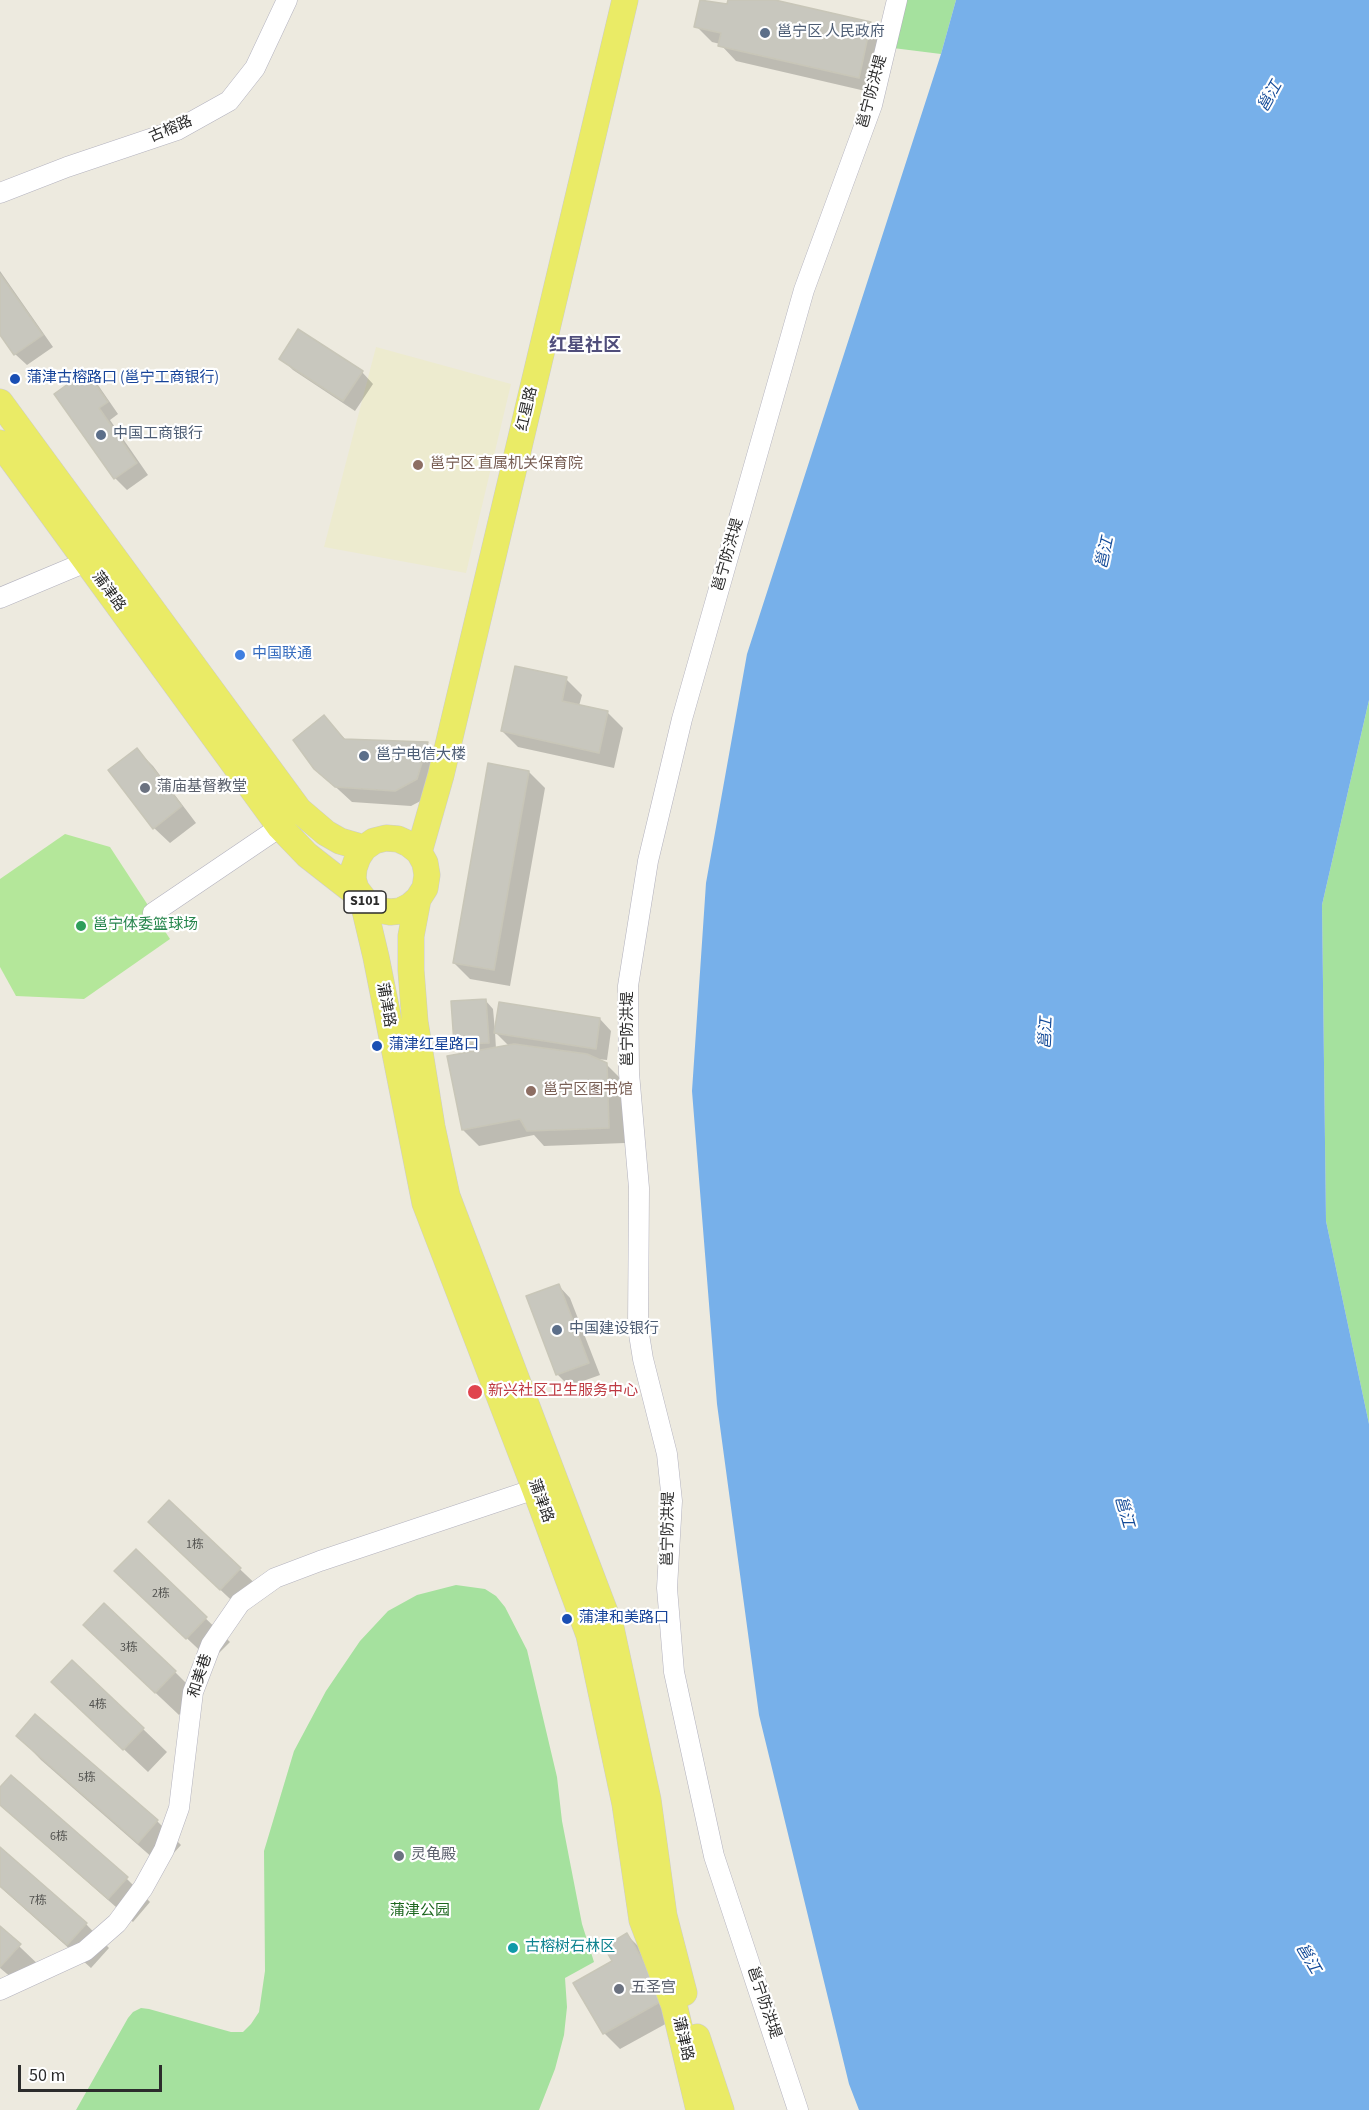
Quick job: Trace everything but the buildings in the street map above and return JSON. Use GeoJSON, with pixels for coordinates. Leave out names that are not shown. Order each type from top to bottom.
{"type":"FeatureCollection","features":[{"type":"Feature","properties":{"kind":"main road","name":"红星路"},"geometry":{"type":"LineString","coordinates":[[419,852],[441,775],[625,0]]}},
{"type":"Feature","properties":{"kind":"main road","name":"蒲津路"},"geometry":{"type":"LineString","coordinates":[[0,402],[299,810],[340,841],[364,848],[354,868],[353,879],[356,889],[369,906],[390,912],[410,906],[418,899],[425,888],[427,875],[425,863],[419,852]]}},
{"type":"Feature","properties":{"kind":"main road","name":"蒲津路"},"geometry":{"type":"LineString","coordinates":[[0,443],[280,826],[307,855],[362,898],[425,1203],[536,1489],[589,1635],[625,1804],[642,1920],[674,2005],[699,2110]]}},
{"type":"Feature","properties":{"kind":"main road"},"geometry":{"type":"LineString","coordinates":[[364,848],[374,842],[392,838],[409,844],[419,852]]}},
{"type":"Feature","properties":{"kind":"main road","name":"蒲津路"},"geometry":{"type":"LineString","coordinates":[[418,899],[411,936],[415,1022],[432,1127],[447,1196],[611,1628],[648,1800],[664,1916],[692,2024],[721,2110]]}},
{"type":"Feature","properties":{"kind":"street","name":"古榕路"},"geometry":{"type":"LineString","coordinates":[[0,193],[67,167],[177,130],[229,101],[255,68],[287,0]]}},
{"type":"Feature","properties":{"kind":"street","name":"邕宁防洪堤"},"geometry":{"type":"LineString","coordinates":[[798,2110],[714,1856],[674,1672],[667,1588],[672,1502],[667,1454],[643,1359],[638,1328],[639,1188],[629,1073],[628,986],[648,861],[682,718],[804,290],[872,105],[897,0]]}},
{"type":"Feature","properties":{"kind":"street"},"geometry":{"type":"LineString","coordinates":[[0,598],[86,562]]}},
{"type":"Feature","properties":{"kind":"street"},"geometry":{"type":"LineString","coordinates":[[153,913],[280,826]]}},
{"type":"Feature","properties":{"kind":"street","name":"和美巷"},"geometry":{"type":"LineString","coordinates":[[0,1990],[85,1951],[117,1923],[143,1888],[164,1850],[179,1808],[193,1692],[211,1645],[240,1604],[275,1578],[536,1489]]}},
{"type":"Feature","properties":{"kind":"shaded area","name":"邕宁区 直属机关保育院"},"geometry":{"type":"Polygon","coordinates":[[[376,347],[511,384],[466,573],[324,547],[376,347]]]}},
{"type":"Feature","properties":{"kind":"green space"},"geometry":{"type":"Polygon","coordinates":[[[897,0],[956,0],[941,54],[885,47],[897,0]]]}},
{"type":"Feature","properties":{"kind":"green space"},"geometry":{"type":"Polygon","coordinates":[[[1369,700],[1369,1424],[1326,1221],[1322,905],[1369,700]]]}},
{"type":"Feature","properties":{"kind":"green space","name":"邕宁体委篮球场"},"geometry":{"type":"Polygon","coordinates":[[[65,834],[110,847],[170,939],[84,999],[16,996],[0,967],[0,879],[65,834]]]}},
{"type":"Feature","properties":{"kind":"green space","name":"蒲津公园"},"geometry":{"type":"Polygon","coordinates":[[[456,1585],[485,1589],[496,1596],[505,1607],[527,1650],[557,1777],[562,1821],[582,1924],[594,1962],[565,1978],[567,2007],[564,2035],[555,2069],[539,2110],[76,2110],[128,2018],[141,2008],[231,2032],[243,2032],[251,2024],[259,2012],[265,1971],[264,1851],[294,1751],[326,1691],[360,1641],[388,1611],[417,1595],[456,1585]]]}},
{"type":"Feature","properties":{"kind":"water","name":"邕江"},"geometry":{"type":"Polygon","coordinates":[[[956,0],[1369,0],[1369,700],[1322,905],[1326,1221],[1369,1424],[1369,2110],[859,2110],[849,2084],[759,1715],[717,1404],[692,1091],[706,883],[747,654],[941,54],[956,0]]]}},
{"type":"Feature","properties":{"kind":"place","name":"邕宁区 人民政府"},"geometry":{"type":"Point","coordinates":[765,33]}},
{"type":"Feature","properties":{"kind":"place","name":"蒲津古榕路口 (邕宁工商银行)"},"geometry":{"type":"Point","coordinates":[15,379]}},
{"type":"Feature","properties":{"kind":"place","name":"中国工商银行"},"geometry":{"type":"Point","coordinates":[101,435]}},
{"type":"Feature","properties":{"kind":"place","name":"邕宁区 直属机关保育院"},"geometry":{"type":"Point","coordinates":[418,465]}},
{"type":"Feature","properties":{"kind":"place","name":"中国联通"},"geometry":{"type":"Point","coordinates":[240,655]}},
{"type":"Feature","properties":{"kind":"place","name":"邕宁电信大楼"},"geometry":{"type":"Point","coordinates":[364,756]}},
{"type":"Feature","properties":{"kind":"place","name":"蒲庙基督教堂"},"geometry":{"type":"Point","coordinates":[145,788]}},
{"type":"Feature","properties":{"kind":"place","name":"邕宁体委篮球场"},"geometry":{"type":"Point","coordinates":[81,926]}},
{"type":"Feature","properties":{"kind":"place","name":"蒲津红星路口"},"geometry":{"type":"Point","coordinates":[377,1046]}},
{"type":"Feature","properties":{"kind":"place","name":"邕宁区图书馆"},"geometry":{"type":"Point","coordinates":[531,1091]}},
{"type":"Feature","properties":{"kind":"place","name":"中国建设银行"},"geometry":{"type":"Point","coordinates":[557,1330]}},
{"type":"Feature","properties":{"kind":"place","name":"新兴社区卫生服务中心"},"geometry":{"type":"Point","coordinates":[475,1392]}},
{"type":"Feature","properties":{"kind":"place","name":"蒲津和美路口"},"geometry":{"type":"Point","coordinates":[567,1619]}},
{"type":"Feature","properties":{"kind":"place","name":"灵龟殿"},"geometry":{"type":"Point","coordinates":[399,1856]}},
{"type":"Feature","properties":{"kind":"place","name":"古榕树石林区"},"geometry":{"type":"Point","coordinates":[513,1948]}},
{"type":"Feature","properties":{"kind":"place","name":"五圣宫"},"geometry":{"type":"Point","coordinates":[619,1989]}},
{"type":"Feature","properties":{"kind":"district","name":"红星社区"},"geometry":{"type":"Point","coordinates":[585,347]}}]}
